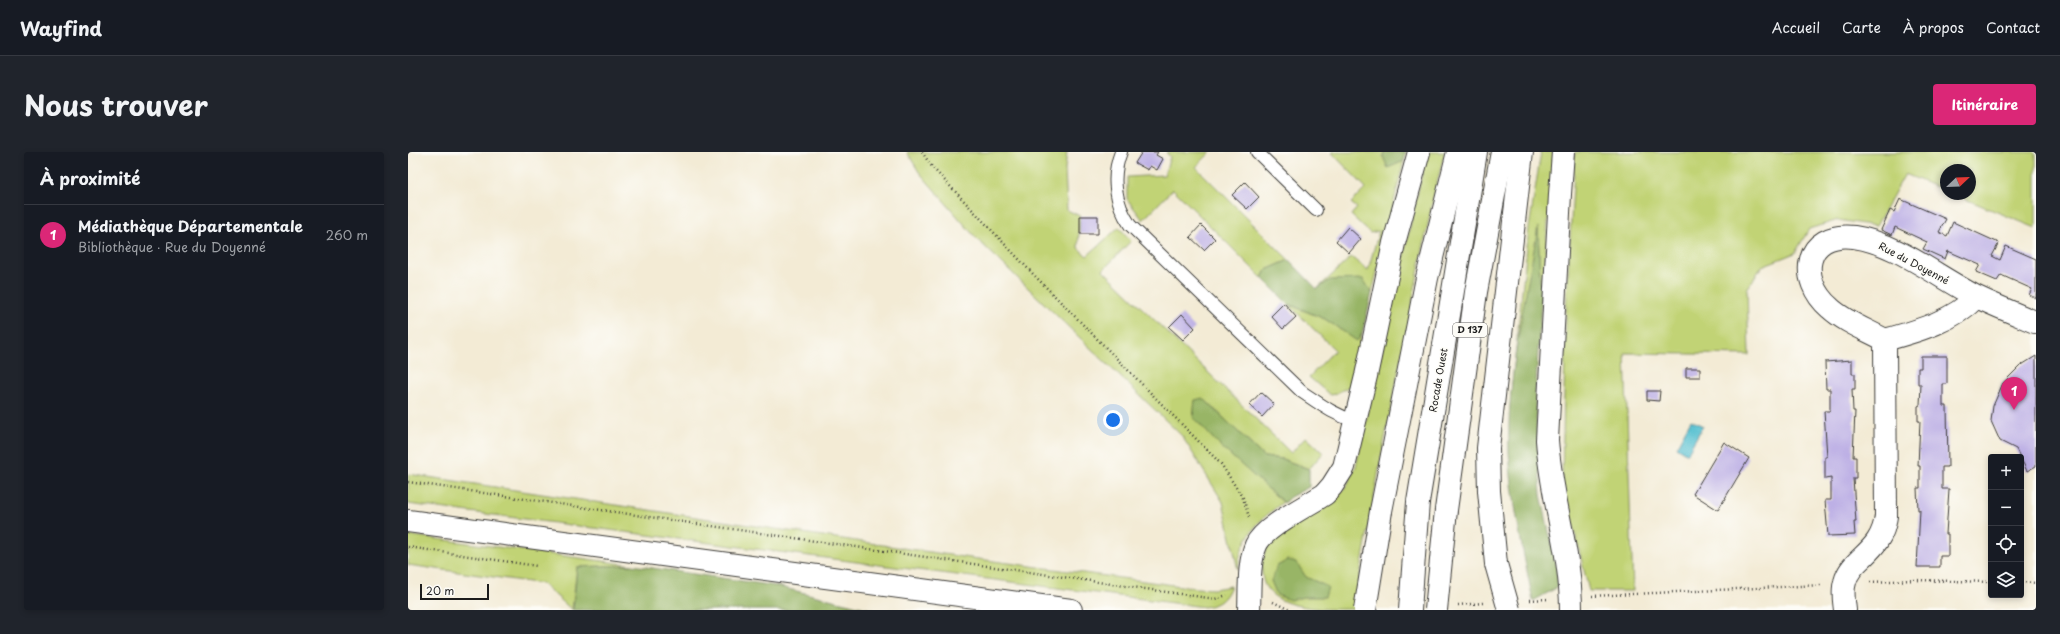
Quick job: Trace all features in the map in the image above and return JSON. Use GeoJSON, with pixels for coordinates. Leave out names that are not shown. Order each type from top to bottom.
{"type":"FeatureCollection","features":[{"type":"Feature","properties":{"kind":"main road"},"geometry":{"type":"LineString","coordinates":[[1250,600],[1253,557],[1256,545],[1263,534],[1270,528],[1312,503],[1332,486],[1344,467],[1394,243],[1419,152]]}},
{"type":"Feature","properties":{"kind":"main road"},"geometry":{"type":"LineString","coordinates":[[1365,610],[1381,511],[1427,278],[1458,152]]}},
{"type":"Feature","properties":{"kind":"main road","name":"Rocade Ouest"},"geometry":{"type":"LineString","coordinates":[[1410,610],[1418,502],[1476,152]]}},
{"type":"Feature","properties":{"kind":"main road","name":"D 137"},"geometry":{"type":"LineString","coordinates":[[1446,607],[1446,510],[1476,292],[1502,152]]}},
{"type":"Feature","properties":{"kind":"main road"},"geometry":{"type":"LineString","coordinates":[[1517,605],[1496,564],[1489,491],[1488,448],[1522,152]]}},
{"type":"Feature","properties":{"kind":"main road"},"geometry":{"type":"LineString","coordinates":[[1564,152],[1560,194],[1556,294],[1547,440],[1549,472],[1568,563],[1571,604]]}},
{"type":"Feature","properties":{"kind":"main road","name":"Rue du Doyenné"},"geometry":{"type":"LineString","coordinates":[[1885,340],[1839,315],[1829,308],[1819,296],[1812,283],[1809,272],[1809,260],[1814,250],[1822,242],[1837,238],[1854,237],[1873,242],[1897,252],[1976,297],[2035,322]]}},
{"type":"Feature","properties":{"kind":"main road"},"geometry":{"type":"LineString","coordinates":[[1845,610],[1844,583],[1854,567],[1870,551],[1885,529],[1885,340],[1906,334],[1956,314],[1968,306],[1976,297]]}},
{"type":"Feature","properties":{"kind":"main road"},"geometry":{"type":"LineString","coordinates":[[408,521],[1071,610]]}},
{"type":"Feature","properties":{"kind":"lane"},"geometry":{"type":"LineString","coordinates":[[1121,152],[1117,161],[1116,195],[1122,212],[1130,225],[1302,392],[1326,410],[1339,416],[1355,420]]}},
{"type":"Feature","properties":{"kind":"lane"},"geometry":{"type":"LineString","coordinates":[[1257,152],[1316,210]]}},
{"type":"Feature","properties":{"kind":"path"},"geometry":{"type":"LineString","coordinates":[[922,152],[932,167],[1034,275],[1221,464],[1243,498],[1256,545]]}},
{"type":"Feature","properties":{"kind":"path"},"geometry":{"type":"LineString","coordinates":[[408,482],[1215,600],[1242,589],[1250,600],[1255,590],[1277,605],[1290,610]]}},
{"type":"Feature","properties":{"kind":"path"},"geometry":{"type":"LineString","coordinates":[[408,548],[537,566]]}},
{"type":"Feature","properties":{"kind":"path"},"geometry":{"type":"LineString","coordinates":[[1517,605],[1571,604],[1844,583],[1914,580],[1988,582]]}},
{"type":"Feature","properties":{"kind":"path"},"geometry":{"type":"LineString","coordinates":[[2024,582],[2036,582]]}},
{"type":"Feature","properties":{"kind":"path"},"geometry":{"type":"LineString","coordinates":[[1446,607],[1485,603]]}},
{"type":"Feature","properties":{"kind":"green space"},"geometry":{"type":"Polygon","coordinates":[[[907,152],[1067,152],[1065,169],[1067,210],[1080,216],[1078,248],[1087,256],[1119,227],[1131,241],[1103,270],[1291,453],[1306,437],[1323,453],[1309,469],[1282,459],[1264,457],[1203,398],[1290,497],[1262,519],[1255,527],[1244,546],[1240,557],[1238,570],[1223,502],[1182,436],[976,238],[919,172],[907,152]]]}},
{"type":"Feature","properties":{"kind":"green space"},"geometry":{"type":"Polygon","coordinates":[[[1166,152],[1211,152],[1196,167],[1289,260],[1266,270],[1262,278],[1173,189],[1143,220],[1127,199],[1127,177],[1164,175],[1170,157],[1166,152]]]}},
{"type":"Feature","properties":{"kind":"green space"},"geometry":{"type":"Polygon","coordinates":[[[1331,152],[1406,152],[1372,293],[1317,289],[1351,257],[1368,270],[1379,231],[1370,233],[1351,215],[1357,208],[1351,203],[1366,188],[1331,152]]]}},
{"type":"Feature","properties":{"kind":"green space"},"geometry":{"type":"Polygon","coordinates":[[[1384,152],[1406,152],[1404,161],[1388,168],[1383,157],[1384,152]]]}},
{"type":"Feature","properties":{"kind":"green space"},"geometry":{"type":"Polygon","coordinates":[[[1427,152],[1445,152],[1434,194],[1381,458],[1354,609],[1311,608],[1296,605],[1283,601],[1272,594],[1265,585],[1262,573],[1263,558],[1269,544],[1275,537],[1291,525],[1319,509],[1336,497],[1349,482],[1356,466],[1427,152]]]}},
{"type":"Feature","properties":{"kind":"green space"},"geometry":{"type":"Polygon","coordinates":[[[1541,152],[1554,152],[1541,304],[1538,230],[1512,384],[1529,228],[1541,152]]]}},
{"type":"Feature","properties":{"kind":"green space"},"geometry":{"type":"Polygon","coordinates":[[[1575,152],[2036,152],[2036,228],[1968,200],[1976,200],[1976,164],[1940,164],[1940,189],[1905,174],[1876,226],[1838,220],[1809,229],[1795,253],[1762,266],[1747,289],[1749,355],[1625,353],[1633,591],[1589,591],[1562,480],[1566,309],[1575,152]]]}},
{"type":"Feature","properties":{"kind":"green space"},"geometry":{"type":"Polygon","coordinates":[[[1538,227],[1541,304],[1535,399],[1541,495],[1556,564],[1558,587],[1533,601],[1518,526],[1510,471],[1509,425],[1518,339],[1538,227]]]}},
{"type":"Feature","properties":{"kind":"green space"},"geometry":{"type":"Polygon","coordinates":[[[1289,260],[1317,289],[1330,280],[1363,279],[1372,293],[1362,334],[1357,341],[1325,319],[1288,304],[1262,278],[1266,270],[1289,260]]]}},
{"type":"Feature","properties":{"kind":"green space"},"geometry":{"type":"Polygon","coordinates":[[[1288,304],[1325,319],[1357,340],[1362,334],[1350,386],[1330,395],[1309,377],[1335,350],[1288,304]]]}},
{"type":"Feature","properties":{"kind":"green space"},"geometry":{"type":"Polygon","coordinates":[[[1203,398],[1264,457],[1282,459],[1309,469],[1309,487],[1290,497],[1284,503],[1219,445],[1193,417],[1195,400],[1203,398]]]}},
{"type":"Feature","properties":{"kind":"green space"},"geometry":{"type":"Polygon","coordinates":[[[408,474],[963,557],[1196,588],[1214,589],[1231,586],[1221,601],[1214,605],[1204,607],[408,504],[408,474]]]}},
{"type":"Feature","properties":{"kind":"green space"},"geometry":{"type":"Polygon","coordinates":[[[408,535],[632,565],[577,567],[572,610],[543,584],[408,565],[408,535]]]}},
{"type":"Feature","properties":{"kind":"green space"},"geometry":{"type":"Polygon","coordinates":[[[1288,560],[1296,562],[1306,577],[1328,587],[1325,597],[1304,597],[1290,600],[1277,595],[1271,581],[1277,566],[1288,560]]]}},
{"type":"Feature","properties":{"kind":"green space"},"geometry":{"type":"Polygon","coordinates":[[[632,565],[776,586],[874,610],[573,610],[577,567],[632,565]]]}},
{"type":"Feature","properties":{"kind":"water"},"geometry":{"type":"Polygon","coordinates":[[[1691,420],[1703,426],[1687,454],[1676,447],[1691,420]]]}},
{"type":"Feature","properties":{"kind":"building"},"geometry":{"type":"Polygon","coordinates":[[[1142,152],[1158,152],[1156,155],[1163,159],[1157,170],[1150,166],[1148,170],[1135,163],[1142,152]]]}},
{"type":"Feature","properties":{"kind":"building"},"geometry":{"type":"Polygon","coordinates":[[[1245,182],[1259,197],[1247,209],[1232,195],[1245,182]]]}},
{"type":"Feature","properties":{"kind":"building"},"geometry":{"type":"Polygon","coordinates":[[[1900,199],[1946,219],[1939,232],[1947,236],[1953,222],[1999,243],[1992,256],[2000,260],[2006,246],[2036,259],[2036,298],[2029,295],[2032,289],[2001,275],[1997,281],[1976,272],[1980,265],[1948,251],[1945,259],[1923,249],[1927,242],[1895,227],[1892,235],[1881,230],[1890,210],[1894,212],[1900,199]]]}},
{"type":"Feature","properties":{"kind":"building"},"geometry":{"type":"Polygon","coordinates":[[[1080,216],[1098,216],[1098,234],[1080,234],[1080,216]]]}},
{"type":"Feature","properties":{"kind":"building"},"geometry":{"type":"Polygon","coordinates":[[[1201,225],[1215,239],[1204,250],[1190,237],[1201,225]]]}},
{"type":"Feature","properties":{"kind":"building"},"geometry":{"type":"Polygon","coordinates":[[[1348,227],[1361,239],[1349,253],[1336,241],[1348,227]]]}},
{"type":"Feature","properties":{"kind":"building"},"geometry":{"type":"Polygon","coordinates":[[[1284,303],[1296,317],[1283,329],[1271,316],[1284,303]]]}},
{"type":"Feature","properties":{"kind":"building"},"geometry":{"type":"Polygon","coordinates":[[[1182,314],[1195,328],[1183,340],[1169,327],[1182,314]]]}},
{"type":"Feature","properties":{"kind":"building"},"geometry":{"type":"Polygon","coordinates":[[[1921,356],[1947,356],[1947,384],[1943,384],[1943,406],[1947,406],[1948,467],[1942,467],[1942,489],[1949,489],[1946,534],[1948,534],[1948,556],[1940,556],[1940,567],[1917,567],[1920,510],[1918,510],[1917,488],[1920,488],[1920,466],[1918,466],[1920,421],[1918,421],[1918,406],[1920,405],[1921,384],[1918,384],[1918,368],[1921,368],[1921,356]]]}},
{"type":"Feature","properties":{"kind":"building"},"geometry":{"type":"Polygon","coordinates":[[[2036,356],[2036,466],[2027,471],[2024,465],[2024,454],[2018,454],[2016,449],[2000,441],[1991,421],[1993,406],[2003,383],[2020,366],[2036,356]]]}},
{"type":"Feature","properties":{"kind":"building"},"geometry":{"type":"Polygon","coordinates":[[[1852,360],[1852,374],[1855,374],[1855,389],[1852,389],[1853,411],[1855,411],[1853,457],[1856,457],[1856,478],[1853,478],[1856,522],[1854,522],[1855,535],[1828,536],[1825,500],[1831,500],[1831,478],[1825,479],[1825,457],[1827,457],[1824,411],[1830,411],[1830,389],[1826,389],[1825,362],[1852,360]]]}},
{"type":"Feature","properties":{"kind":"building"},"geometry":{"type":"Polygon","coordinates":[[[1686,368],[1700,368],[1700,377],[1686,377],[1686,368]]]}},
{"type":"Feature","properties":{"kind":"building"},"geometry":{"type":"Polygon","coordinates":[[[1647,391],[1660,391],[1659,401],[1647,400],[1647,391]]]}},
{"type":"Feature","properties":{"kind":"building"},"geometry":{"type":"Polygon","coordinates":[[[1261,392],[1274,404],[1262,417],[1249,405],[1261,392]]]}},
{"type":"Feature","properties":{"kind":"building"},"geometry":{"type":"Polygon","coordinates":[[[1724,442],[1749,458],[1718,510],[1693,494],[1724,442]]]}},
{"type":"Feature","properties":{"kind":"place","name":"Médiathèque Départementale"},"geometry":{"type":"Point","coordinates":[2014,410]}}]}
